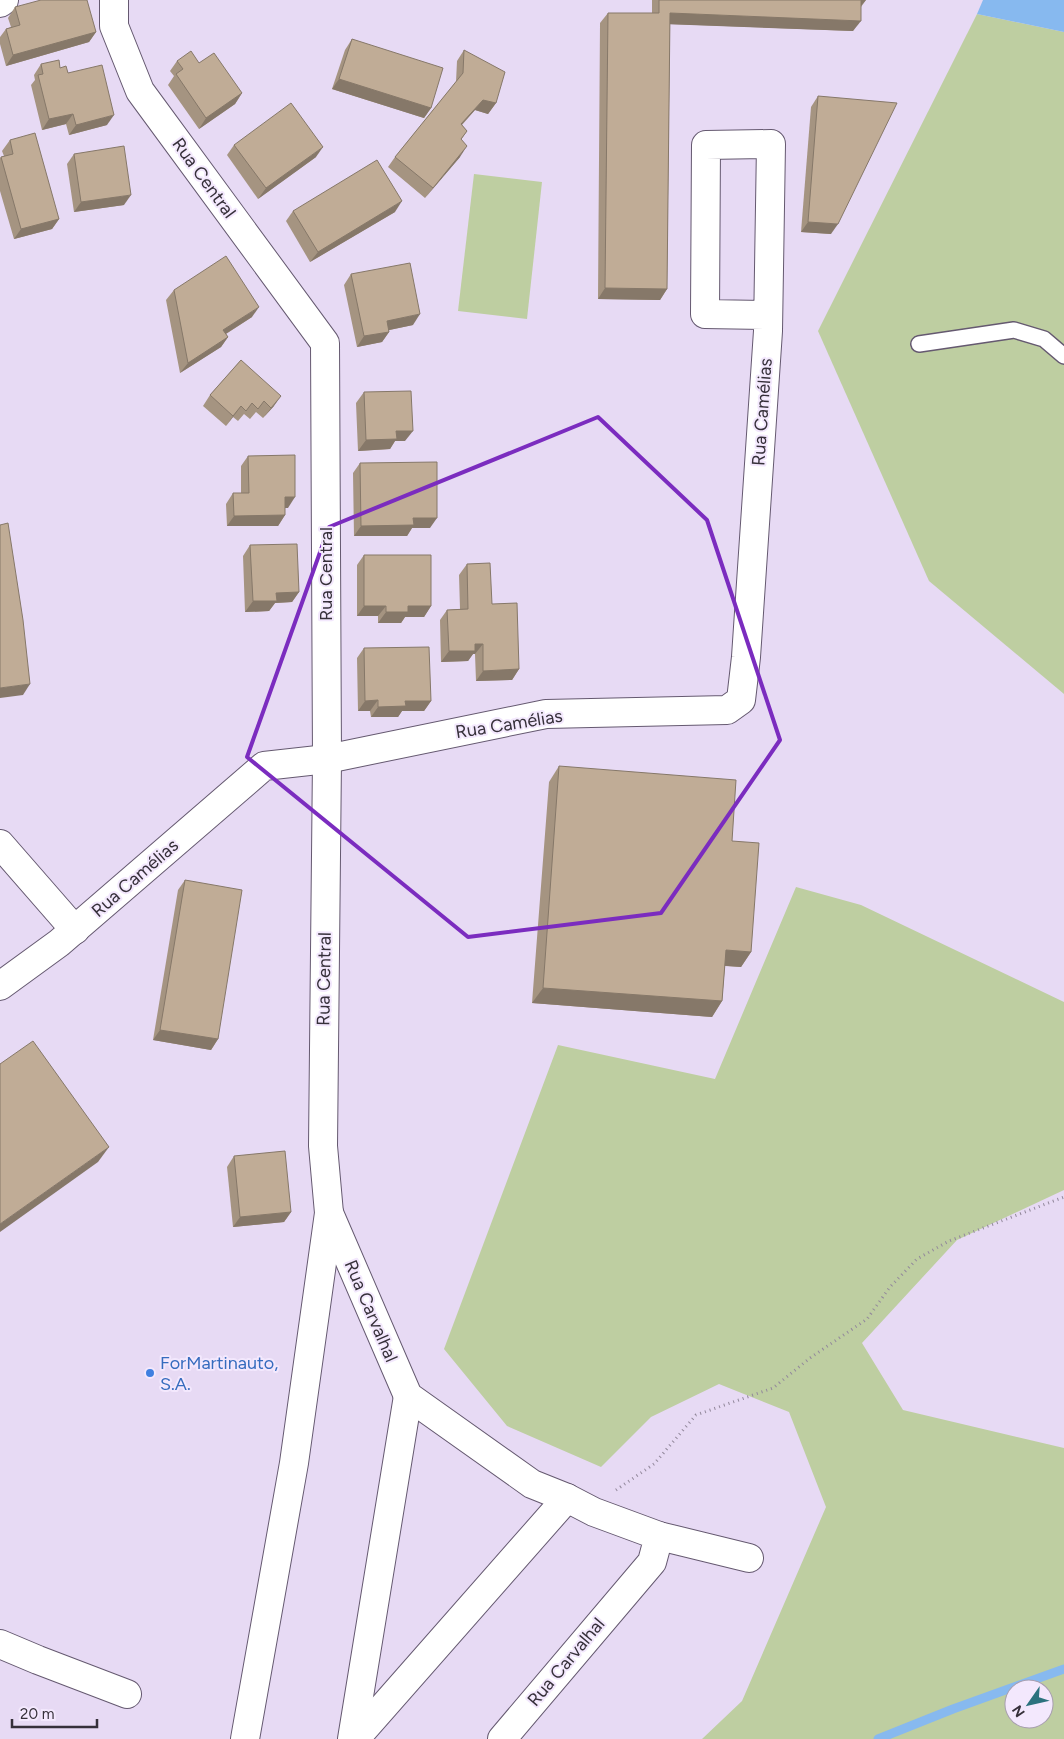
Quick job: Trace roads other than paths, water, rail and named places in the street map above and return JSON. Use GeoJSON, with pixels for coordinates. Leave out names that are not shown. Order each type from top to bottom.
{"type":"FeatureCollection","features":[{"type":"Feature","properties":{"kind":"street"},"geometry":{"type":"LineString","coordinates":[[0,3],[4,0]]}},
{"type":"Feature","properties":{"kind":"street","name":"Rua Central"},"geometry":{"type":"LineString","coordinates":[[114,0],[114,26],[140,91],[325,343],[327,759],[323,1146],[328,1213]]}},
{"type":"Feature","properties":{"kind":"street","name":"Rua Camélias"},"geometry":{"type":"LineString","coordinates":[[0,986],[75,930],[264,766],[327,759],[546,714],[728,710],[741,700],[746,657],[768,315],[771,144],[706,145],[705,314],[768,315]]}},
{"type":"Feature","properties":{"kind":"street"},"geometry":{"type":"LineString","coordinates":[[0,844],[75,930]]}},
{"type":"Feature","properties":{"kind":"street","name":"Rua Carvalhal"},"geometry":{"type":"LineString","coordinates":[[328,1213],[408,1396]]}},
{"type":"Feature","properties":{"kind":"street","name":"Rua Carvalhal"},"geometry":{"type":"LineString","coordinates":[[245,1739],[294,1463],[328,1213]]}},
{"type":"Feature","properties":{"kind":"street"},"geometry":{"type":"LineString","coordinates":[[353,1739],[408,1396],[532,1484],[567,1498],[594,1512],[659,1536],[749,1558]]}},
{"type":"Feature","properties":{"kind":"street"},"geometry":{"type":"LineString","coordinates":[[353,1739],[567,1498]]}},
{"type":"Feature","properties":{"kind":"street","name":"Rua Carvalhal"},"geometry":{"type":"LineString","coordinates":[[502,1739],[652,1562],[659,1536]]}},
{"type":"Feature","properties":{"kind":"street"},"geometry":{"type":"LineString","coordinates":[[0,1644],[127,1694]]}},
{"type":"Feature","properties":{"kind":"lane"},"geometry":{"type":"LineString","coordinates":[[919,344],[1014,330],[1044,339],[1064,356]]}},
{"type":"Feature","properties":{"kind":"water"},"geometry":{"type":"Polygon","coordinates":[[[983,0],[1064,0],[1064,32],[977,14],[983,0]]]}},
{"type":"Feature","properties":{"kind":"waterway"},"geometry":{"type":"LineString","coordinates":[[878,1739],[953,1709],[1064,1669]]}},
{"type":"Feature","properties":{"kind":"place","name":"ForMartinauto, S.A."},"geometry":{"type":"Point","coordinates":[150,1373]}}]}
